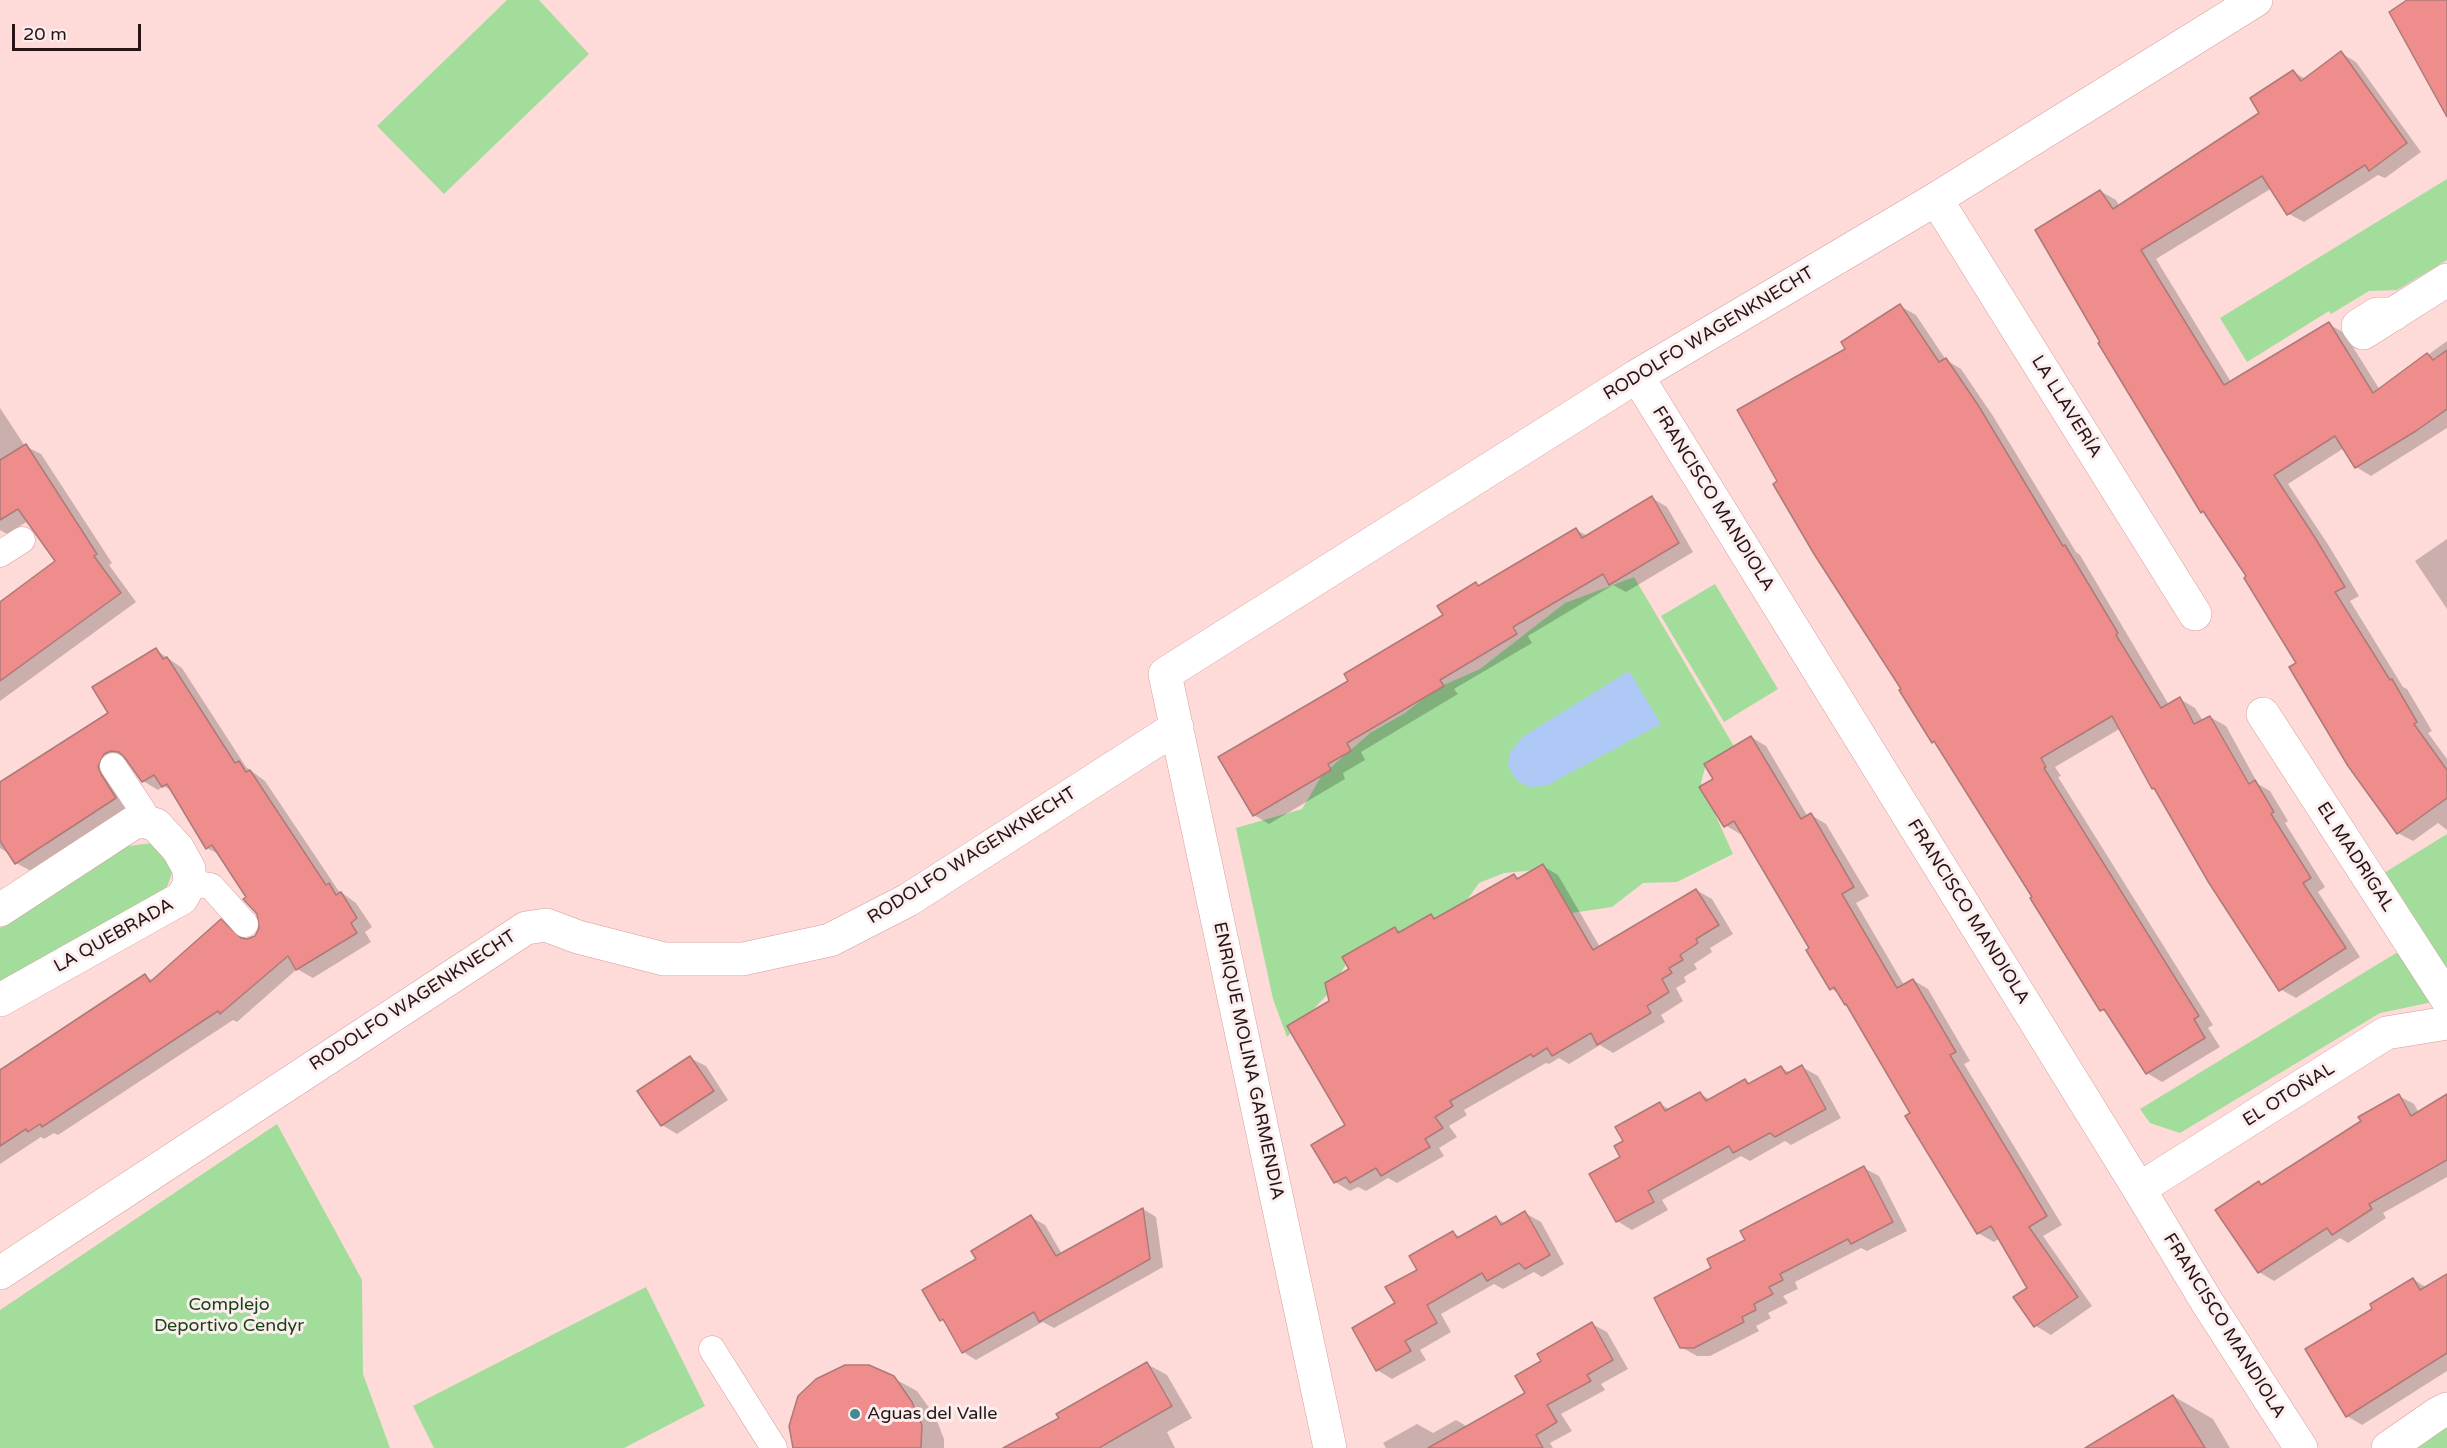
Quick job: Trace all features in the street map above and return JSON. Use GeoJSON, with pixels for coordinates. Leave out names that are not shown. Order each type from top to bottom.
{"type":"FeatureCollection","features":[{"type":"Feature","properties":{"kind":"street","name":"RODOLFO WAGENKNECHT"},"geometry":{"type":"LineString","coordinates":[[1165,674],[1637,376],[1936,199],[2256,0]]}},
{"type":"Feature","properties":{"kind":"street","name":"LA LLAVERÍA"},"geometry":{"type":"LineString","coordinates":[[1936,199],[2195,615]]}},
{"type":"Feature","properties":{"kind":"street"},"geometry":{"type":"LineString","coordinates":[[2394,314],[2447,280]]}},
{"type":"Feature","properties":{"kind":"street","name":"FRANCISCO MANDIOLA"},"geometry":{"type":"LineString","coordinates":[[1637,376],[2207,1302],[2301,1448]]}},
{"type":"Feature","properties":{"kind":"street","name":"ENRIQUE MOLINA GARMENDIA"},"geometry":{"type":"LineString","coordinates":[[1165,674],[1330,1448]]}},
{"type":"Feature","properties":{"kind":"street","name":"EL MADRIGAL"},"geometry":{"type":"LineString","coordinates":[[2263,714],[2447,999]]}},
{"type":"Feature","properties":{"kind":"street","name":"RODOLFO WAGENKNECHT"},"geometry":{"type":"LineString","coordinates":[[0,1273],[526,928],[546,925],[578,937],[664,959],[743,959],[830,940],[908,900],[1177,727]]}},
{"type":"Feature","properties":{"kind":"street"},"geometry":{"type":"LineString","coordinates":[[0,910],[133,823],[144,821]]}},
{"type":"Feature","properties":{"kind":"street","name":"LA QUEBRADA"},"geometry":{"type":"LineString","coordinates":[[0,1000],[182,898],[190,883],[189,869],[178,849],[156,825],[144,821]]}},
{"type":"Feature","properties":{"kind":"street","name":"EL OTOÑAL"},"geometry":{"type":"LineString","coordinates":[[2139,1189],[2386,1034],[2447,1023]]}},
{"type":"Feature","properties":{"kind":"street"},"geometry":{"type":"LineString","coordinates":[[2388,1448],[2447,1409]]}},
{"type":"Feature","properties":{"kind":"lane"},"geometry":{"type":"LineString","coordinates":[[0,554],[22,540]]}},
{"type":"Feature","properties":{"kind":"lane"},"geometry":{"type":"LineString","coordinates":[[113,766],[143,811],[144,821]]}},
{"type":"Feature","properties":{"kind":"lane"},"geometry":{"type":"LineString","coordinates":[[190,883],[211,886],[245,924]]}},
{"type":"Feature","properties":{"kind":"lane"},"geometry":{"type":"LineString","coordinates":[[712,1349],[774,1448]]}},
{"type":"Feature","properties":{"kind":"green space"},"geometry":{"type":"Polygon","coordinates":[[[507,0],[539,0],[589,54],[444,194],[377,126],[507,0]]]}},
{"type":"Feature","properties":{"kind":"green space"},"geometry":{"type":"Polygon","coordinates":[[[2447,179],[2447,260],[2397,290],[2369,291],[2331,314],[2329,311],[2247,362],[2220,318],[2447,179]]]}},
{"type":"Feature","properties":{"kind":"green space"},"geometry":{"type":"Polygon","coordinates":[[[1634,577],[1735,748],[1706,764],[1701,783],[1733,854],[1677,882],[1643,883],[1612,907],[1565,914],[1536,870],[1504,873],[1479,883],[1452,921],[1355,950],[1326,996],[1287,1037],[1273,999],[1236,828],[1302,809],[1322,775],[1370,733],[1405,713],[1437,688],[1480,669],[1565,603],[1634,577]]]}},
{"type":"Feature","properties":{"kind":"green space"},"geometry":{"type":"Polygon","coordinates":[[[1715,584],[1778,689],[1724,722],[1661,616],[1715,584]]]}},
{"type":"Feature","properties":{"kind":"green space"},"geometry":{"type":"Polygon","coordinates":[[[2447,834],[2447,999],[2380,1013],[2180,1133],[2150,1123],[2140,1109],[2424,936],[2384,873],[2447,834]]]}},
{"type":"Feature","properties":{"kind":"green space"},"geometry":{"type":"Polygon","coordinates":[[[152,843],[173,870],[161,904],[0,995],[0,928],[121,847],[152,843]]]}},
{"type":"Feature","properties":{"kind":"green space","name":"Complejo Deportivo Cendyr"},"geometry":{"type":"Polygon","coordinates":[[[277,1124],[362,1280],[363,1374],[390,1448],[0,1448],[0,1310],[277,1124]]]}},
{"type":"Feature","properties":{"kind":"green space"},"geometry":{"type":"Polygon","coordinates":[[[646,1287],[705,1406],[624,1448],[434,1448],[413,1406],[646,1287]]]}},
{"type":"Feature","properties":{"kind":"green space"},"geometry":{"type":"Polygon","coordinates":[[[2447,1422],[2447,1448],[2413,1448],[2447,1422]]]}},
{"type":"Feature","properties":{"kind":"water"},"geometry":{"type":"Polygon","coordinates":[[[1629,671],[1661,724],[1546,786],[1529,787],[1516,780],[1508,766],[1510,752],[1524,736],[1629,671]]]}},
{"type":"Feature","properties":{"kind":"building"},"geometry":{"type":"Polygon","coordinates":[[[2407,0],[2447,0],[2447,117],[2389,12],[2407,0]]]}},
{"type":"Feature","properties":{"kind":"building"},"geometry":{"type":"Polygon","coordinates":[[[2341,51],[2407,143],[2369,171],[2365,165],[2287,215],[2262,176],[2141,250],[2224,385],[2329,322],[2373,393],[2427,353],[2433,360],[2447,350],[2447,409],[2355,468],[2335,436],[2274,475],[2345,587],[2335,592],[2390,680],[2392,679],[2417,722],[2414,724],[2447,770],[2447,798],[2397,834],[2348,766],[2289,667],[2296,663],[2244,578],[2246,576],[2203,511],[2201,513],[2098,343],[2100,342],[2035,230],[2100,190],[2113,209],[2259,113],[2250,98],[2293,70],[2301,81],[2341,51]]]}},
{"type":"Feature","properties":{"kind":"building"},"geometry":{"type":"Polygon","coordinates":[[[1900,304],[1939,362],[1946,358],[1978,405],[2063,546],[2065,545],[2161,708],[2180,697],[2194,724],[2210,716],[2249,784],[2255,780],[2274,812],[2271,814],[2311,878],[2303,883],[2346,948],[2279,991],[2209,883],[2154,788],[2152,789],[2112,716],[2041,758],[2046,767],[2044,768],[2199,1016],[2194,1019],[2205,1038],[2146,1074],[2104,1009],[2100,1011],[2030,898],[2032,897],[1814,554],[1773,484],[1777,481],[1737,410],[1845,349],[1841,342],[1900,304]]]}},
{"type":"Feature","properties":{"kind":"building"},"geometry":{"type":"Polygon","coordinates":[[[26,444],[97,554],[94,556],[121,593],[0,681],[0,602],[55,561],[18,509],[0,520],[0,460],[26,444]]]}},
{"type":"Feature","properties":{"kind":"building"},"geometry":{"type":"Polygon","coordinates":[[[1652,496],[1679,543],[1609,585],[1603,574],[1513,627],[1517,634],[1440,680],[1444,686],[1347,743],[1351,751],[1328,764],[1331,770],[1253,816],[1218,757],[1348,681],[1344,674],[1443,615],[1437,606],[1476,582],[1478,586],[1576,528],[1582,538],[1652,496]]]}},
{"type":"Feature","properties":{"kind":"building"},"geometry":{"type":"Polygon","coordinates":[[[156,648],[163,659],[167,657],[235,763],[239,761],[246,772],[250,770],[326,885],[329,883],[336,895],[341,892],[357,918],[351,923],[357,933],[296,970],[288,956],[220,1014],[218,1011],[42,1127],[40,1124],[28,1132],[26,1129],[0,1146],[0,1070],[145,974],[150,982],[221,919],[241,938],[247,939],[255,936],[259,928],[257,914],[243,899],[246,897],[212,845],[206,849],[167,784],[162,787],[154,775],[142,782],[119,752],[111,751],[104,754],[98,766],[116,798],[15,864],[0,841],[0,782],[108,713],[92,687],[156,648]]]}},
{"type":"Feature","properties":{"kind":"building"},"geometry":{"type":"Polygon","coordinates":[[[1751,736],[1801,819],[1811,813],[1854,887],[1842,894],[1897,988],[1913,979],[1956,1052],[1950,1055],[2047,1216],[2029,1227],[2078,1297],[2034,1327],[2013,1297],[2027,1288],[1991,1226],[1977,1234],[1905,1116],[1910,1113],[1846,1004],[1834,987],[1830,990],[1806,950],[1809,948],[1734,821],[1724,827],[1699,787],[1713,779],[1704,764],[1751,736]]]}},
{"type":"Feature","properties":{"kind":"building"},"geometry":{"type":"Polygon","coordinates":[[[1543,864],[1593,950],[1696,889],[1719,925],[1696,939],[1698,943],[1680,955],[1683,960],[1669,968],[1672,973],[1662,979],[1669,992],[1647,1006],[1651,1013],[1597,1045],[1591,1033],[1552,1056],[1547,1048],[1533,1057],[1531,1054],[1450,1101],[1453,1106],[1435,1117],[1443,1128],[1425,1139],[1430,1147],[1381,1176],[1376,1168],[1350,1183],[1346,1177],[1334,1183],[1311,1145],[1345,1125],[1287,1026],[1329,1001],[1325,983],[1349,969],[1342,957],[1395,927],[1398,933],[1431,914],[1434,919],[1514,874],[1517,879],[1543,864]]]}},
{"type":"Feature","properties":{"kind":"building"},"geometry":{"type":"Polygon","coordinates":[[[690,1056],[714,1091],[661,1126],[637,1091],[690,1056]]]}},
{"type":"Feature","properties":{"kind":"building"},"geometry":{"type":"Polygon","coordinates":[[[1802,1065],[1826,1109],[1775,1137],[1770,1133],[1733,1153],[1729,1146],[1648,1191],[1654,1202],[1616,1222],[1589,1174],[1620,1157],[1614,1146],[1623,1141],[1615,1127],[1660,1102],[1665,1111],[1700,1092],[1706,1101],[1745,1079],[1748,1084],[1781,1066],[1786,1074],[1802,1065]]]}},
{"type":"Feature","properties":{"kind":"building"},"geometry":{"type":"Polygon","coordinates":[[[2399,1094],[2411,1116],[2447,1094],[2447,1160],[2369,1204],[2372,1209],[2332,1235],[2327,1228],[2258,1273],[2215,1210],[2259,1181],[2261,1185],[2361,1121],[2358,1117],[2399,1094]]]}},
{"type":"Feature","properties":{"kind":"building"},"geometry":{"type":"Polygon","coordinates":[[[1864,1166],[1893,1222],[1851,1244],[1848,1239],[1780,1274],[1783,1280],[1769,1287],[1773,1294],[1754,1304],[1756,1310],[1742,1317],[1744,1322],[1694,1348],[1680,1348],[1654,1298],[1711,1268],[1707,1259],[1745,1240],[1740,1231],[1864,1166]]]}},
{"type":"Feature","properties":{"kind":"building"},"geometry":{"type":"Polygon","coordinates":[[[1143,1208],[1150,1259],[1039,1322],[1034,1312],[962,1353],[943,1319],[940,1321],[922,1290],[976,1259],[971,1251],[1031,1215],[1056,1256],[1143,1208]]]}},
{"type":"Feature","properties":{"kind":"building"},"geometry":{"type":"Polygon","coordinates":[[[1525,1211],[1550,1255],[1525,1269],[1519,1263],[1487,1281],[1482,1273],[1427,1305],[1437,1323],[1405,1341],[1411,1351],[1376,1371],[1352,1328],[1395,1303],[1385,1287],[1417,1270],[1409,1256],[1453,1231],[1457,1238],[1496,1216],[1501,1225],[1525,1211]]]}},
{"type":"Feature","properties":{"kind":"building"},"geometry":{"type":"Polygon","coordinates":[[[2447,1274],[2447,1353],[2346,1417],[2305,1349],[2372,1309],[2370,1304],[2413,1278],[2420,1290],[2447,1274]]]}},
{"type":"Feature","properties":{"kind":"building"},"geometry":{"type":"Polygon","coordinates":[[[1592,1322],[1613,1360],[1587,1375],[1591,1381],[1547,1405],[1557,1422],[1536,1435],[1543,1448],[1428,1448],[1525,1393],[1515,1376],[1541,1361],[1537,1354],[1592,1322]]]}},
{"type":"Feature","properties":{"kind":"building"},"geometry":{"type":"Polygon","coordinates":[[[1147,1362],[1172,1406],[1099,1448],[1003,1448],[1059,1418],[1056,1414],[1147,1362]]]}},
{"type":"Feature","properties":{"kind":"building","name":"Aguas del Valle"},"geometry":{"type":"Polygon","coordinates":[[[845,1365],[869,1365],[894,1376],[912,1402],[922,1425],[921,1448],[793,1448],[789,1426],[798,1396],[816,1379],[845,1365]]]}},
{"type":"Feature","properties":{"kind":"building"},"geometry":{"type":"Polygon","coordinates":[[[2173,1395],[2205,1448],[2085,1448],[2173,1395]]]}},
{"type":"Feature","properties":{"kind":"place","name":"Aguas del Valle"},"geometry":{"type":"Point","coordinates":[855,1414]}}]}
